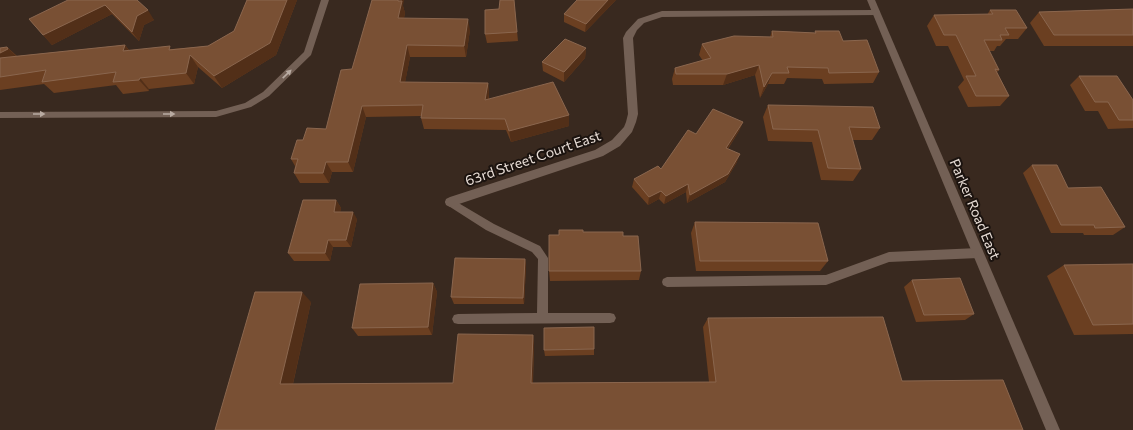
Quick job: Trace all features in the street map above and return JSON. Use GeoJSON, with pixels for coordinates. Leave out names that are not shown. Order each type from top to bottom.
{"type":"FeatureCollection","features":[{"type":"Feature","properties":{"kind":"street","name":"Parker Road East"},"geometry":{"type":"LineString","coordinates":[[871,0],[1053,430]]}},
{"type":"Feature","properties":{"kind":"street","name":"63rd Street Court East"},"geometry":{"type":"LineString","coordinates":[[450,202],[599,152],[616,143],[628,129],[633,114],[628,38],[632,29],[646,18],[662,14],[876,13]]}},
{"type":"Feature","properties":{"kind":"lane"},"geometry":{"type":"LineString","coordinates":[[0,115],[216,114],[248,105],[266,94],[308,53],[325,0]]}},
{"type":"Feature","properties":{"kind":"lane"},"geometry":{"type":"LineString","coordinates":[[450,202],[490,227],[536,249],[543,258],[542,319]]}},
{"type":"Feature","properties":{"kind":"lane"},"geometry":{"type":"LineString","coordinates":[[667,282],[826,280],[889,257],[978,253]]}},
{"type":"Feature","properties":{"kind":"lane"},"geometry":{"type":"LineString","coordinates":[[458,319],[610,318]]}},
{"type":"Feature","properties":{"kind":"building"},"geometry":{"type":"Polygon","coordinates":[[[68,0],[137,0],[148,10],[137,16],[132,32],[105,5],[43,35],[29,19],[68,0]]]}},
{"type":"Feature","properties":{"kind":"building"},"geometry":{"type":"Polygon","coordinates":[[[247,0],[287,0],[270,43],[214,76],[190,55],[186,73],[140,78],[139,80],[113,82],[116,72],[42,82],[46,70],[0,77],[0,58],[125,45],[123,51],[170,46],[169,50],[208,46],[234,31],[247,0]]]}},
{"type":"Feature","properties":{"kind":"building"},"geometry":{"type":"Polygon","coordinates":[[[372,0],[402,1],[398,18],[468,19],[464,46],[407,45],[400,82],[488,83],[485,100],[553,82],[569,115],[509,131],[505,119],[421,118],[423,105],[362,106],[348,162],[326,162],[323,173],[294,173],[298,159],[291,159],[297,140],[303,140],[307,128],[326,129],[341,70],[352,69],[372,0]]]}},
{"type":"Feature","properties":{"kind":"building"},"geometry":{"type":"Polygon","coordinates":[[[500,0],[514,0],[517,32],[485,34],[485,10],[499,9],[500,0]]]}},
{"type":"Feature","properties":{"kind":"building"},"geometry":{"type":"Polygon","coordinates":[[[577,0],[608,0],[586,24],[564,14],[577,0]]]}},
{"type":"Feature","properties":{"kind":"building"},"geometry":{"type":"Polygon","coordinates":[[[1133,9],[1133,35],[1054,35],[1039,12],[1133,9]]]}},
{"type":"Feature","properties":{"kind":"building"},"geometry":{"type":"Polygon","coordinates":[[[990,10],[1016,10],[1027,28],[1005,28],[1009,35],[1000,35],[1002,40],[984,40],[999,70],[995,69],[1009,96],[976,96],[966,76],[976,76],[956,35],[944,35],[934,15],[993,14],[990,10]]]}},
{"type":"Feature","properties":{"kind":"building"},"geometry":{"type":"Polygon","coordinates":[[[772,31],[816,33],[815,31],[839,31],[843,41],[867,40],[879,72],[829,73],[828,68],[787,67],[789,73],[772,73],[764,87],[759,65],[727,74],[676,74],[675,68],[711,58],[702,44],[734,36],[773,37],[772,31]]]}},
{"type":"Feature","properties":{"kind":"building"},"geometry":{"type":"Polygon","coordinates":[[[565,39],[586,48],[564,72],[542,62],[565,39]]]}},
{"type":"Feature","properties":{"kind":"building"},"geometry":{"type":"Polygon","coordinates":[[[7,47],[8,49],[0,53],[0,48],[7,47]]]}},
{"type":"Feature","properties":{"kind":"building"},"geometry":{"type":"Polygon","coordinates":[[[1079,76],[1117,76],[1133,100],[1133,120],[1119,120],[1108,102],[1095,102],[1079,76]]]}},
{"type":"Feature","properties":{"kind":"building"},"geometry":{"type":"Polygon","coordinates":[[[768,105],[873,107],[880,128],[849,127],[861,169],[828,168],[818,130],[773,129],[768,105]]]}},
{"type":"Feature","properties":{"kind":"building"},"geometry":{"type":"Polygon","coordinates":[[[713,109],[743,122],[726,148],[740,154],[728,174],[690,195],[688,184],[666,196],[661,191],[649,197],[634,179],[658,166],[661,169],[688,130],[696,134],[713,109]]]}},
{"type":"Feature","properties":{"kind":"building"},"geometry":{"type":"Polygon","coordinates":[[[1032,165],[1057,165],[1068,188],[1101,187],[1125,227],[1095,228],[1094,225],[1061,225],[1032,165]]]}},
{"type":"Feature","properties":{"kind":"building"},"geometry":{"type":"Polygon","coordinates":[[[303,200],[336,200],[334,212],[353,212],[346,240],[328,240],[325,253],[288,253],[303,200]]]}},
{"type":"Feature","properties":{"kind":"building"},"geometry":{"type":"Polygon","coordinates":[[[695,222],[818,223],[828,261],[700,261],[695,222]]]}},
{"type":"Feature","properties":{"kind":"building"},"geometry":{"type":"Polygon","coordinates":[[[559,230],[583,230],[583,232],[623,232],[623,236],[638,236],[641,271],[549,271],[549,235],[559,235],[559,230]]]}},
{"type":"Feature","properties":{"kind":"building"},"geometry":{"type":"Polygon","coordinates":[[[455,258],[525,259],[523,298],[451,297],[455,258]]]}},
{"type":"Feature","properties":{"kind":"building"},"geometry":{"type":"Polygon","coordinates":[[[1133,264],[1133,324],[1093,325],[1064,265],[1133,264]]]}},
{"type":"Feature","properties":{"kind":"building"},"geometry":{"type":"Polygon","coordinates":[[[960,278],[974,314],[924,315],[912,280],[960,278]]]}},
{"type":"Feature","properties":{"kind":"building"},"geometry":{"type":"Polygon","coordinates":[[[433,283],[428,327],[352,328],[360,284],[433,283]]]}},
{"type":"Feature","properties":{"kind":"building"},"geometry":{"type":"Polygon","coordinates":[[[255,292],[302,292],[280,384],[453,383],[458,334],[533,335],[531,383],[716,382],[708,318],[883,317],[902,381],[1003,380],[1023,430],[215,430],[255,292]]]}},
{"type":"Feature","properties":{"kind":"building"},"geometry":{"type":"Polygon","coordinates":[[[594,327],[594,349],[544,350],[544,328],[594,327]]]}}]}
